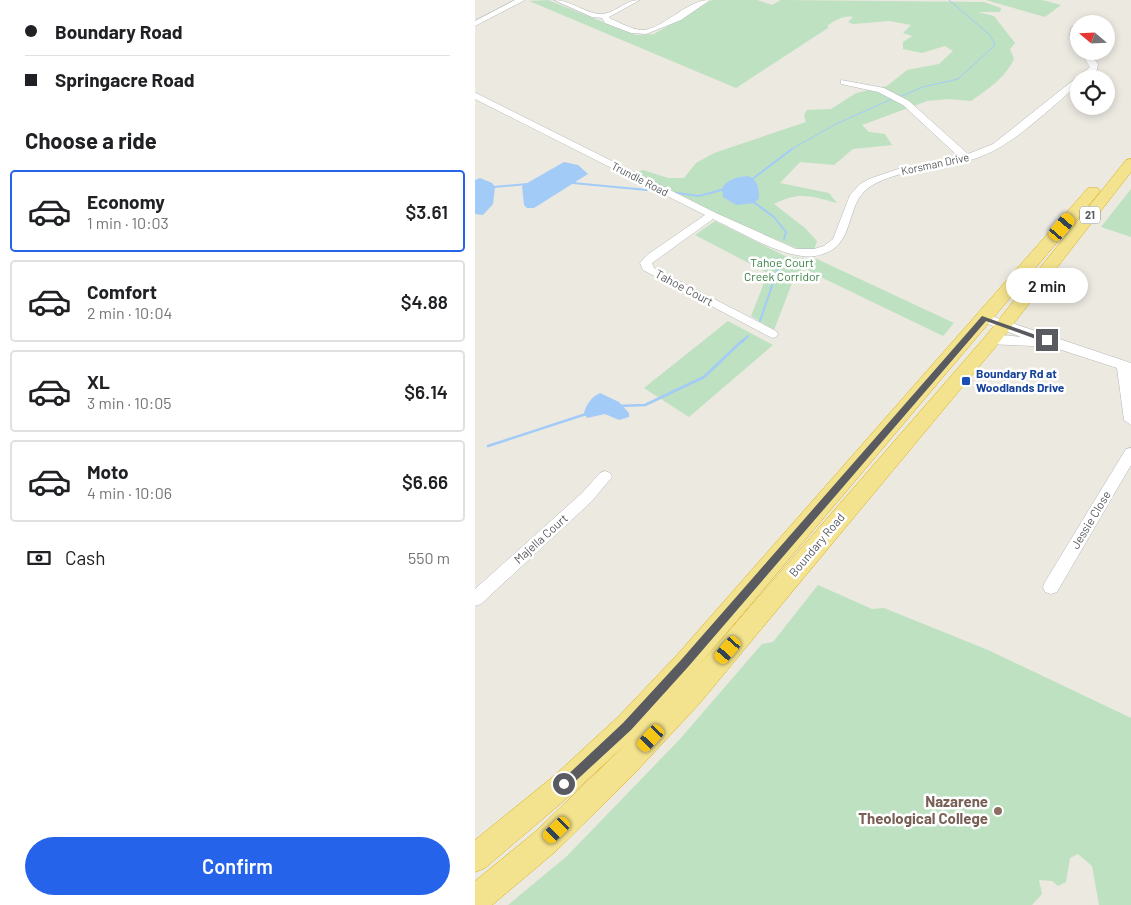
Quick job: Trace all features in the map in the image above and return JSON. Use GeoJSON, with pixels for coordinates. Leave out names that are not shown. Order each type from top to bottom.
{"type":"FeatureCollection","features":[{"type":"Feature","properties":{"kind":"highway","name":"Boundary Road"},"geometry":{"type":"LineString","coordinates":[[475,858],[564,784],[627,726],[685,664],[985,318],[1131,146]]}},
{"type":"Feature","properties":{"kind":"highway","name":"Boundary Road"},"geometry":{"type":"LineString","coordinates":[[475,900],[545,842],[581,808],[624,766],[690,694],[998,333],[1131,162]]}},
{"type":"Feature","properties":{"kind":"highway"},"geometry":{"type":"LineString","coordinates":[[564,784],[581,808]]}},
{"type":"Feature","properties":{"kind":"street"},"geometry":{"type":"LineString","coordinates":[[475,24],[521,0]]}},
{"type":"Feature","properties":{"kind":"street"},"geometry":{"type":"LineString","coordinates":[[561,0],[595,15],[605,16],[637,0]]}},
{"type":"Feature","properties":{"kind":"street"},"geometry":{"type":"LineString","coordinates":[[605,16],[608,21],[634,31],[646,32],[678,18],[706,0]]}},
{"type":"Feature","properties":{"kind":"street"},"geometry":{"type":"LineString","coordinates":[[844,82],[881,90],[906,103],[966,158]]}},
{"type":"Feature","properties":{"kind":"street","name":"Korsman Drive"},"geometry":{"type":"LineString","coordinates":[[808,254],[820,252],[838,239],[842,234],[855,197],[863,187],[878,178],[966,158],[996,146],[1070,88]]}},
{"type":"Feature","properties":{"kind":"street","name":"Trundle Road"},"geometry":{"type":"LineString","coordinates":[[475,96],[712,215],[794,252],[808,254]]}},
{"type":"Feature","properties":{"kind":"street","name":"Tahoe Court"},"geometry":{"type":"LineString","coordinates":[[712,215],[651,257],[646,264],[649,270],[772,334]]}},
{"type":"Feature","properties":{"kind":"street"},"geometry":{"type":"LineString","coordinates":[[985,318],[1002,339],[1065,346]]}},
{"type":"Feature","properties":{"kind":"street"},"geometry":{"type":"LineString","coordinates":[[998,333],[1065,346],[1127,366],[1131,420]]}},
{"type":"Feature","properties":{"kind":"street","name":"Jessie Close"},"geometry":{"type":"LineString","coordinates":[[1051,587],[1131,453]]}},
{"type":"Feature","properties":{"kind":"street","name":"Majella Court"},"geometry":{"type":"LineString","coordinates":[[475,599],[587,497],[605,477]]}},
{"type":"Feature","properties":{"kind":"green space"},"geometry":{"type":"Polygon","coordinates":[[[548,0],[636,35],[654,34],[712,0],[757,0],[772,5],[781,0],[984,2],[1001,8],[1000,12],[978,12],[994,16],[1015,43],[1010,49],[1014,59],[1001,77],[971,101],[949,99],[927,101],[862,125],[869,132],[885,134],[892,145],[853,149],[834,165],[800,162],[780,183],[829,193],[837,203],[820,198],[798,196],[774,204],[805,228],[817,241],[814,250],[799,249],[723,217],[635,173],[643,170],[668,178],[684,178],[696,163],[714,153],[806,122],[804,115],[807,110],[831,109],[856,93],[887,86],[907,70],[939,64],[953,51],[945,46],[922,53],[903,49],[903,42],[912,36],[903,33],[911,25],[889,21],[853,24],[848,22],[853,17],[843,17],[828,25],[828,28],[736,88],[529,1],[548,0]]]}},
{"type":"Feature","properties":{"kind":"green space"},"geometry":{"type":"Polygon","coordinates":[[[986,0],[1042,0],[1061,5],[1045,17],[986,0]]]}},
{"type":"Feature","properties":{"kind":"green space"},"geometry":{"type":"Polygon","coordinates":[[[1131,189],[1131,237],[1101,227],[1131,189]]]}},
{"type":"Feature","properties":{"kind":"green space","name":"Tahoe Court Creek Corridor"},"geometry":{"type":"Polygon","coordinates":[[[715,221],[787,257],[817,259],[954,323],[943,336],[804,269],[794,278],[774,330],[751,316],[768,273],[695,235],[715,221]]]}},
{"type":"Feature","properties":{"kind":"green space"},"geometry":{"type":"Polygon","coordinates":[[[728,321],[773,345],[689,417],[644,388],[728,321]]]}},
{"type":"Feature","properties":{"kind":"green space"},"geometry":{"type":"Polygon","coordinates":[[[818,585],[872,609],[884,608],[988,650],[1131,718],[1131,905],[1099,905],[1092,866],[1078,854],[1070,858],[1066,882],[1058,886],[1052,881],[1039,880],[1042,894],[1032,905],[508,905],[567,856],[680,739],[762,644],[773,642],[818,585]]]}},
{"type":"Feature","properties":{"kind":"water"},"geometry":{"type":"Polygon","coordinates":[[[564,162],[578,165],[588,174],[534,208],[527,208],[524,205],[522,186],[564,162]]]}},
{"type":"Feature","properties":{"kind":"water"},"geometry":{"type":"Polygon","coordinates":[[[748,176],[756,182],[758,188],[759,198],[755,203],[736,205],[723,197],[722,188],[727,182],[748,176]]]}},
{"type":"Feature","properties":{"kind":"water"},"geometry":{"type":"Polygon","coordinates":[[[480,178],[492,183],[495,187],[493,204],[483,215],[475,214],[475,180],[480,178]]]}},
{"type":"Feature","properties":{"kind":"water"},"geometry":{"type":"Polygon","coordinates":[[[600,393],[619,402],[629,413],[629,417],[619,420],[605,414],[587,418],[584,413],[586,407],[600,393]]]}},
{"type":"Feature","properties":{"kind":"waterway"},"geometry":{"type":"LineString","coordinates":[[901,96],[923,87],[958,79],[995,45],[990,35],[949,0]]}},
{"type":"Feature","properties":{"kind":"waterway"},"geometry":{"type":"LineString","coordinates":[[790,150],[836,124],[892,99]]}},
{"type":"Feature","properties":{"kind":"waterway"},"geometry":{"type":"LineString","coordinates":[[751,180],[792,149]]}},
{"type":"Feature","properties":{"kind":"waterway"},"geometry":{"type":"LineString","coordinates":[[573,183],[647,190]]}},
{"type":"Feature","properties":{"kind":"waterway"},"geometry":{"type":"LineString","coordinates":[[494,187],[528,184]]}},
{"type":"Feature","properties":{"kind":"waterway"},"geometry":{"type":"LineString","coordinates":[[677,193],[699,196],[725,189]]}},
{"type":"Feature","properties":{"kind":"waterway"},"geometry":{"type":"LineString","coordinates":[[752,201],[774,217],[786,232],[784,239]]}},
{"type":"Feature","properties":{"kind":"waterway"},"geometry":{"type":"LineString","coordinates":[[760,321],[778,268],[778,258]]}},
{"type":"Feature","properties":{"kind":"waterway"},"geometry":{"type":"LineString","coordinates":[[742,342],[748,336]]}},
{"type":"Feature","properties":{"kind":"waterway"},"geometry":{"type":"LineString","coordinates":[[618,406],[645,405],[704,377],[743,340]]}},
{"type":"Feature","properties":{"kind":"waterway"},"geometry":{"type":"LineString","coordinates":[[488,446],[586,414]]}},
{"type":"Feature","properties":{"kind":"place","name":"Boundary Rd at Woodlands Drive"},"geometry":{"type":"Point","coordinates":[966,381]}},
{"type":"Feature","properties":{"kind":"place","name":"Nazarene Theological College"},"geometry":{"type":"Point","coordinates":[998,811]}},
{"type":"Feature","properties":{"kind":"route"},"geometry":{"type":"LineString","coordinates":[[564,784],[627,726],[685,664],[985,318],[1047,340]]}}]}
